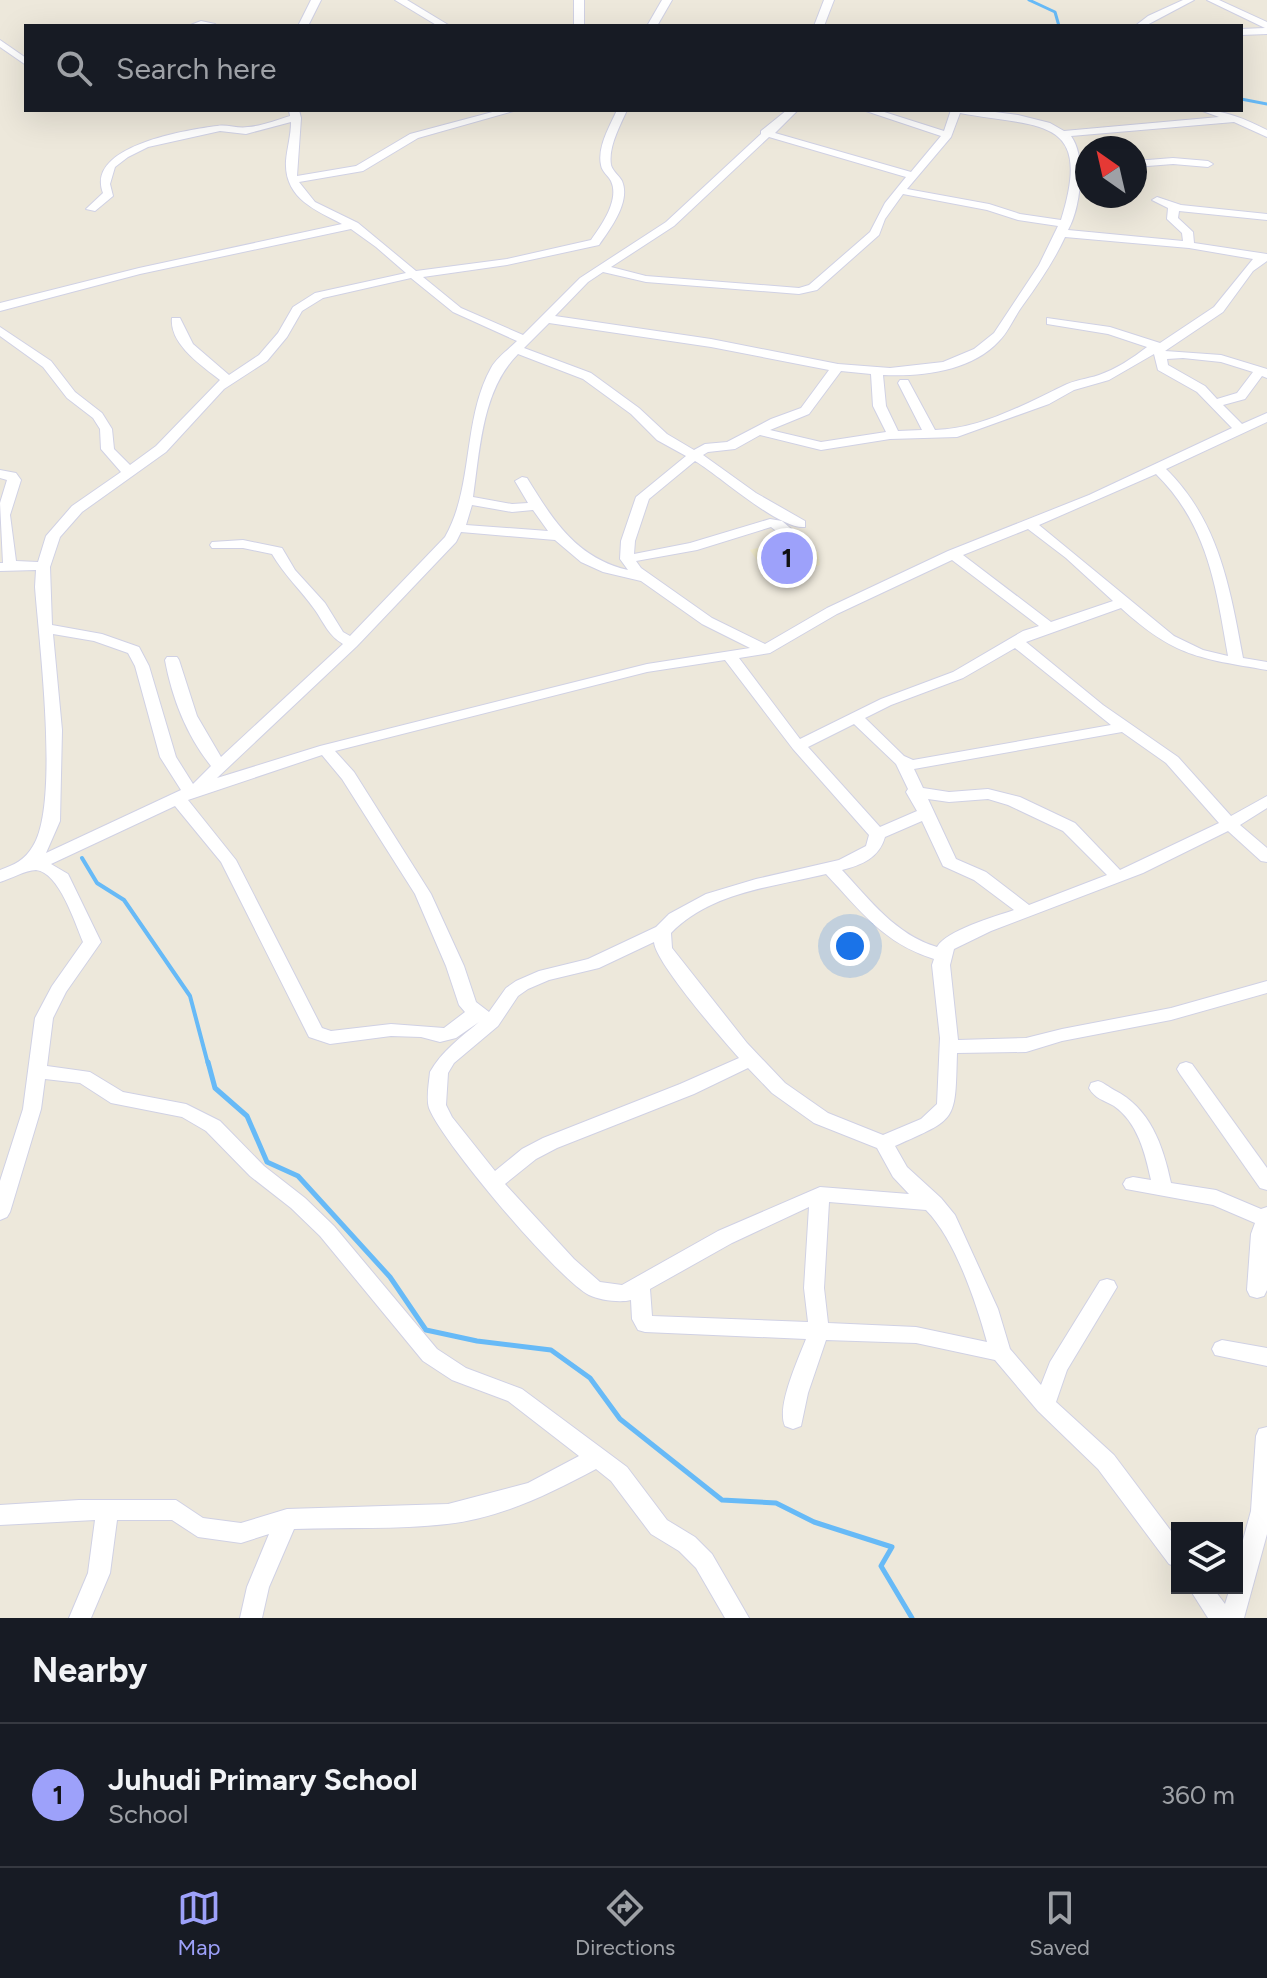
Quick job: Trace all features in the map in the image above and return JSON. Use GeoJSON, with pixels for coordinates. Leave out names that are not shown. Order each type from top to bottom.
{"type":"FeatureCollection","features":[{"type":"Feature","properties":{"kind":"street"},"geometry":{"type":"LineString","coordinates":[[304,24],[316,0]]}},
{"type":"Feature","properties":{"kind":"street"},"geometry":{"type":"LineString","coordinates":[[401,1],[415,0]]}},
{"type":"Feature","properties":{"kind":"street"},"geometry":{"type":"LineString","coordinates":[[579,0],[579,24]]}},
{"type":"Feature","properties":{"kind":"street"},"geometry":{"type":"LineString","coordinates":[[653,24],[667,0]]}},
{"type":"Feature","properties":{"kind":"street"},"geometry":{"type":"LineString","coordinates":[[820,24],[829,0]]}},
{"type":"Feature","properties":{"kind":"street"},"geometry":{"type":"LineString","coordinates":[[1143,24],[1153,16],[1175,11],[1189,0]]}},
{"type":"Feature","properties":{"kind":"street"},"geometry":{"type":"LineString","coordinates":[[1212,0],[1267,28]]}},
{"type":"Feature","properties":{"kind":"street"},"geometry":{"type":"LineString","coordinates":[[401,1],[440,24]]}},
{"type":"Feature","properties":{"kind":"street"},"geometry":{"type":"LineString","coordinates":[[425,24],[433,21]]}},
{"type":"Feature","properties":{"kind":"street"},"geometry":{"type":"LineString","coordinates":[[1243,32],[1267,28]]}},
{"type":"Feature","properties":{"kind":"street"},"geometry":{"type":"LineString","coordinates":[[0,43],[24,61]]}},
{"type":"Feature","properties":{"kind":"street"},"geometry":{"type":"LineString","coordinates":[[293,180],[359,169],[414,136],[504,112]]}},
{"type":"Feature","properties":{"kind":"street"},"geometry":{"type":"LineString","coordinates":[[0,876],[20,868],[40,850],[52,821],[54,730],[43,567],[53,536],[63,522],[161,449],[228,380],[270,351],[305,302],[319,295],[416,274],[507,262],[595,243],[618,194],[616,179],[607,170],[606,160],[611,133],[621,112]]}},
{"type":"Feature","properties":{"kind":"street"},"geometry":{"type":"LineString","coordinates":[[187,793],[352,643],[433,561],[457,528],[466,500],[475,435],[485,396],[497,368],[584,280],[670,224],[788,112]]}},
{"type":"Feature","properties":{"kind":"street"},"geometry":{"type":"LineString","coordinates":[[874,112],[947,135]]}},
{"type":"Feature","properties":{"kind":"street"},"geometry":{"type":"LineString","coordinates":[[603,269],[646,279],[721,287],[808,290],[875,233],[876,223],[947,135],[955,112]]}},
{"type":"Feature","properties":{"kind":"street"},"geometry":{"type":"LineString","coordinates":[[974,112],[1035,122],[1063,134],[1234,119]]}},
{"type":"Feature","properties":{"kind":"street"},"geometry":{"type":"LineString","coordinates":[[1211,112],[1267,134]]}},
{"type":"Feature","properties":{"kind":"street"},"geometry":{"type":"LineString","coordinates":[[91,209],[109,194],[105,184],[110,166],[135,149],[210,129],[225,127],[246,131],[295,114],[293,180],[315,207],[354,225],[386,246],[454,308],[519,345],[587,376],[635,411],[662,437],[697,457],[751,496],[800,524]]}},
{"type":"Feature","properties":{"kind":"street"},"geometry":{"type":"LineString","coordinates":[[765,133],[914,176]]}},
{"type":"Feature","properties":{"kind":"street"},"geometry":{"type":"LineString","coordinates":[[1063,134],[1075,150]]}},
{"type":"Feature","properties":{"kind":"street"},"geometry":{"type":"LineString","coordinates":[[1147,163],[1173,161],[1208,164]]}},
{"type":"Feature","properties":{"kind":"street"},"geometry":{"type":"LineString","coordinates":[[548,319],[629,328],[836,369],[877,372],[946,366],[979,352],[996,339],[1041,274],[1065,229],[1075,188]]}},
{"type":"Feature","properties":{"kind":"street"},"geometry":{"type":"LineString","coordinates":[[901,191],[989,207],[1065,229],[1264,257]]}},
{"type":"Feature","properties":{"kind":"street"},"geometry":{"type":"LineString","coordinates":[[1157,200],[1174,206],[1267,217]]}},
{"type":"Feature","properties":{"kind":"street"},"geometry":{"type":"LineString","coordinates":[[1174,206],[1172,219],[1187,232],[1189,245]]}},
{"type":"Feature","properties":{"kind":"street"},"geometry":{"type":"LineString","coordinates":[[0,307],[139,271],[354,225]]}},
{"type":"Feature","properties":{"kind":"street"},"geometry":{"type":"LineString","coordinates":[[759,431],[821,446],[895,435],[957,433],[981,427],[1053,398],[1070,387],[1105,377],[1158,350],[1217,311],[1264,257]]}},
{"type":"Feature","properties":{"kind":"street"},"geometry":{"type":"LineString","coordinates":[[176,321],[192,349],[228,380]]}},
{"type":"Feature","properties":{"kind":"street"},"geometry":{"type":"LineString","coordinates":[[1051,321],[1110,331],[1175,358],[1189,354],[1236,361],[1263,372],[1241,396],[1216,403]]}},
{"type":"Feature","properties":{"kind":"street"},"geometry":{"type":"LineString","coordinates":[[0,331],[47,364],[78,403],[98,416],[106,429],[103,442],[107,450],[129,473]]}},
{"type":"Feature","properties":{"kind":"street"},"geometry":{"type":"LineString","coordinates":[[1158,350],[1162,367],[1194,384],[1240,429]]}},
{"type":"Feature","properties":{"kind":"street"},"geometry":{"type":"LineString","coordinates":[[765,650],[707,621],[646,579],[627,559],[628,541],[643,497],[663,479],[697,457],[705,448],[730,446],[805,411],[836,369]]}},
{"type":"Feature","properties":{"kind":"street"},"geometry":{"type":"LineString","coordinates":[[877,372],[879,403],[886,424],[895,435]]}},
{"type":"Feature","properties":{"kind":"street"},"geometry":{"type":"LineString","coordinates":[[904,383],[930,433]]}},
{"type":"Feature","properties":{"kind":"street"},"geometry":{"type":"LineString","coordinates":[[0,876],[74,848],[187,793],[325,749],[639,670],[765,650],[832,611],[953,554],[1031,525],[1240,429],[1264,422]]}},
{"type":"Feature","properties":{"kind":"street"},"geometry":{"type":"LineString","coordinates":[[1158,468],[1182,492],[1213,545],[1236,660]]}},
{"type":"Feature","properties":{"kind":"street"},"geometry":{"type":"LineString","coordinates":[[0,474],[7,474],[14,480],[3,515],[5,567],[27,564],[43,567]]}},
{"type":"Feature","properties":{"kind":"street"},"geometry":{"type":"LineString","coordinates":[[522,481],[561,536],[596,564],[646,579]]}},
{"type":"Feature","properties":{"kind":"street"},"geometry":{"type":"LineString","coordinates":[[466,500],[512,508],[538,506]]}},
{"type":"Feature","properties":{"kind":"street"},"geometry":{"type":"LineString","coordinates":[[627,559],[706,543],[770,523],[777,524],[797,540]]}},
{"type":"Feature","properties":{"kind":"street"},"geometry":{"type":"LineString","coordinates":[[1031,525],[1069,551],[1125,602],[1184,647],[1204,655],[1267,666]]}},
{"type":"Feature","properties":{"kind":"street"},"geometry":{"type":"LineString","coordinates":[[457,528],[561,536]]}},
{"type":"Feature","properties":{"kind":"street"},"geometry":{"type":"LineString","coordinates":[[217,545],[243,544],[277,551],[289,572],[320,606],[338,635],[352,643]]}},
{"type":"Feature","properties":{"kind":"street"},"geometry":{"type":"LineString","coordinates":[[953,554],[1048,626]]}},
{"type":"Feature","properties":{"kind":"street"},"geometry":{"type":"LineString","coordinates":[[798,746],[886,702],[958,675],[1048,626],[1125,602]]}},
{"type":"Feature","properties":{"kind":"street"},"geometry":{"type":"LineString","coordinates":[[45,628],[97,637],[134,650],[142,666],[168,757],[228,860],[315,1032],[330,1038],[391,1030],[440,1036],[484,1017]]}},
{"type":"Feature","properties":{"kind":"street"},"geometry":{"type":"LineString","coordinates":[[1016,641],[1184,771],[1229,826],[1267,857]]}},
{"type":"Feature","properties":{"kind":"street"},"geometry":{"type":"LineString","coordinates":[[730,657],[798,746],[877,834]]}},
{"type":"Feature","properties":{"kind":"street"},"geometry":{"type":"LineString","coordinates":[[172,660],[199,735],[220,766]]}},
{"type":"Feature","properties":{"kind":"street"},"geometry":{"type":"LineString","coordinates":[[856,718],[904,764],[914,792],[949,862],[980,876],[1027,912]]}},
{"type":"Feature","properties":{"kind":"street"},"geometry":{"type":"LineString","coordinates":[[904,764],[1124,727]]}},
{"type":"Feature","properties":{"kind":"street"},"geometry":{"type":"LineString","coordinates":[[325,749],[348,776],[423,894],[455,966],[468,1005],[484,1017]]}},
{"type":"Feature","properties":{"kind":"street"},"geometry":{"type":"LineString","coordinates":[[914,792],[949,797],[995,795],[1014,801],[1069,827],[1118,877]]}},
{"type":"Feature","properties":{"kind":"street"},"geometry":{"type":"LineString","coordinates":[[884,1143],[943,1112],[948,1085],[949,1047],[942,955],[946,946],[960,937],[1118,877],[1229,826],[1267,801]]}},
{"type":"Feature","properties":{"kind":"street"},"geometry":{"type":"LineString","coordinates":[[926,813],[877,834],[871,851],[830,868],[757,884],[709,901],[683,912],[662,931],[593,964],[545,975],[522,985],[484,1017],[448,1058],[439,1072],[435,1088],[437,1105],[445,1121],[493,1183],[567,1265],[595,1289],[617,1295],[640,1288],[725,1237],[820,1194],[934,1203]]}},
{"type":"Feature","properties":{"kind":"street"},"geometry":{"type":"LineString","coordinates":[[0,1212],[32,1109],[41,1030],[48,1007],[92,942],[58,873],[33,864]]}},
{"type":"Feature","properties":{"kind":"street"},"geometry":{"type":"LineString","coordinates":[[830,868],[888,929],[916,947],[942,955]]}},
{"type":"Feature","properties":{"kind":"street"},"geometry":{"type":"LineString","coordinates":[[662,931],[663,948],[673,964],[752,1059],[808,1111],[884,1143],[900,1172],[934,1203],[948,1220],[977,1282],[1001,1353],[1045,1405],[1106,1462],[1171,1549]]}},
{"type":"Feature","properties":{"kind":"street"},"geometry":{"type":"LineString","coordinates":[[949,1047],[1026,1045],[1171,1014],[1267,987]]}},
{"type":"Feature","properties":{"kind":"street"},"geometry":{"type":"LineString","coordinates":[[493,1183],[529,1154],[550,1143],[687,1089],[752,1059]]}},
{"type":"Feature","properties":{"kind":"street"},"geometry":{"type":"LineString","coordinates":[[1186,1069],[1267,1183]]}},
{"type":"Feature","properties":{"kind":"street"},"geometry":{"type":"LineString","coordinates":[[37,1071],[84,1077],[118,1098],[176,1108],[202,1118],[219,1131],[257,1171],[327,1231],[430,1355],[459,1374],[515,1395],[598,1457],[627,1483],[659,1527],[687,1544],[704,1561],[738,1618]]}},
{"type":"Feature","properties":{"kind":"street"},"geometry":{"type":"LineString","coordinates":[[1098,1088],[1107,1097],[1122,1101],[1134,1114],[1152,1145],[1162,1189]]}},
{"type":"Feature","properties":{"kind":"street"},"geometry":{"type":"LineString","coordinates":[[1133,1184],[1216,1198],[1267,1218],[1261,1234],[1257,1290]]}},
{"type":"Feature","properties":{"kind":"street"},"geometry":{"type":"LineString","coordinates":[[793,1420],[797,1393],[819,1330],[814,1288],[820,1194]]}},
{"type":"Feature","properties":{"kind":"street"},"geometry":{"type":"LineString","coordinates":[[1045,1405],[1057,1368],[1107,1287]]}},
{"type":"Feature","properties":{"kind":"street"},"geometry":{"type":"LineString","coordinates":[[640,1288],[645,1324],[939,1338],[1001,1353]]}},
{"type":"Feature","properties":{"kind":"street"},"geometry":{"type":"LineString","coordinates":[[1222,1349],[1267,1357]]}},
{"type":"Feature","properties":{"kind":"street"},"geometry":{"type":"LineString","coordinates":[[1233,1618],[1262,1511],[1267,1436]]}},
{"type":"Feature","properties":{"kind":"street"},"geometry":{"type":"LineString","coordinates":[[0,1515],[176,1510],[198,1527],[241,1533],[287,1519],[464,1512],[534,1491],[598,1457]]}},
{"type":"Feature","properties":{"kind":"street"},"geometry":{"type":"LineString","coordinates":[[80,1618],[99,1573],[107,1511]]}},
{"type":"Feature","properties":{"kind":"street"},"geometry":{"type":"LineString","coordinates":[[251,1618],[258,1587],[287,1519]]}},
{"type":"Feature","properties":{"kind":"street"},"geometry":{"type":"LineString","coordinates":[[1204,1594],[1222,1618]]}},
{"type":"Feature","properties":{"kind":"shaded area"},"geometry":{"type":"Polygon","coordinates":[[[786,540],[818,552],[820,565],[782,578],[765,572],[750,550],[786,540]]]}},
{"type":"Feature","properties":{"kind":"waterway"},"geometry":{"type":"LineString","coordinates":[[1029,0],[1055,12],[1058,24]]}},
{"type":"Feature","properties":{"kind":"waterway"},"geometry":{"type":"LineString","coordinates":[[1243,99],[1267,104]]}},
{"type":"Feature","properties":{"kind":"waterway"},"geometry":{"type":"LineString","coordinates":[[82,858],[97,883],[124,900],[190,996],[208,1064]]}},
{"type":"Feature","properties":{"kind":"waterway"},"geometry":{"type":"LineString","coordinates":[[208,1062],[215,1088],[247,1116],[267,1162],[298,1176],[390,1277],[426,1330],[477,1341],[551,1350],[590,1378],[620,1419],[722,1500],[776,1503],[814,1522],[892,1547],[881,1566],[912,1618]]}},
{"type":"Feature","properties":{"kind":"place","name":"Juhudi Primary School"},"geometry":{"type":"Point","coordinates":[787,558]}}]}
